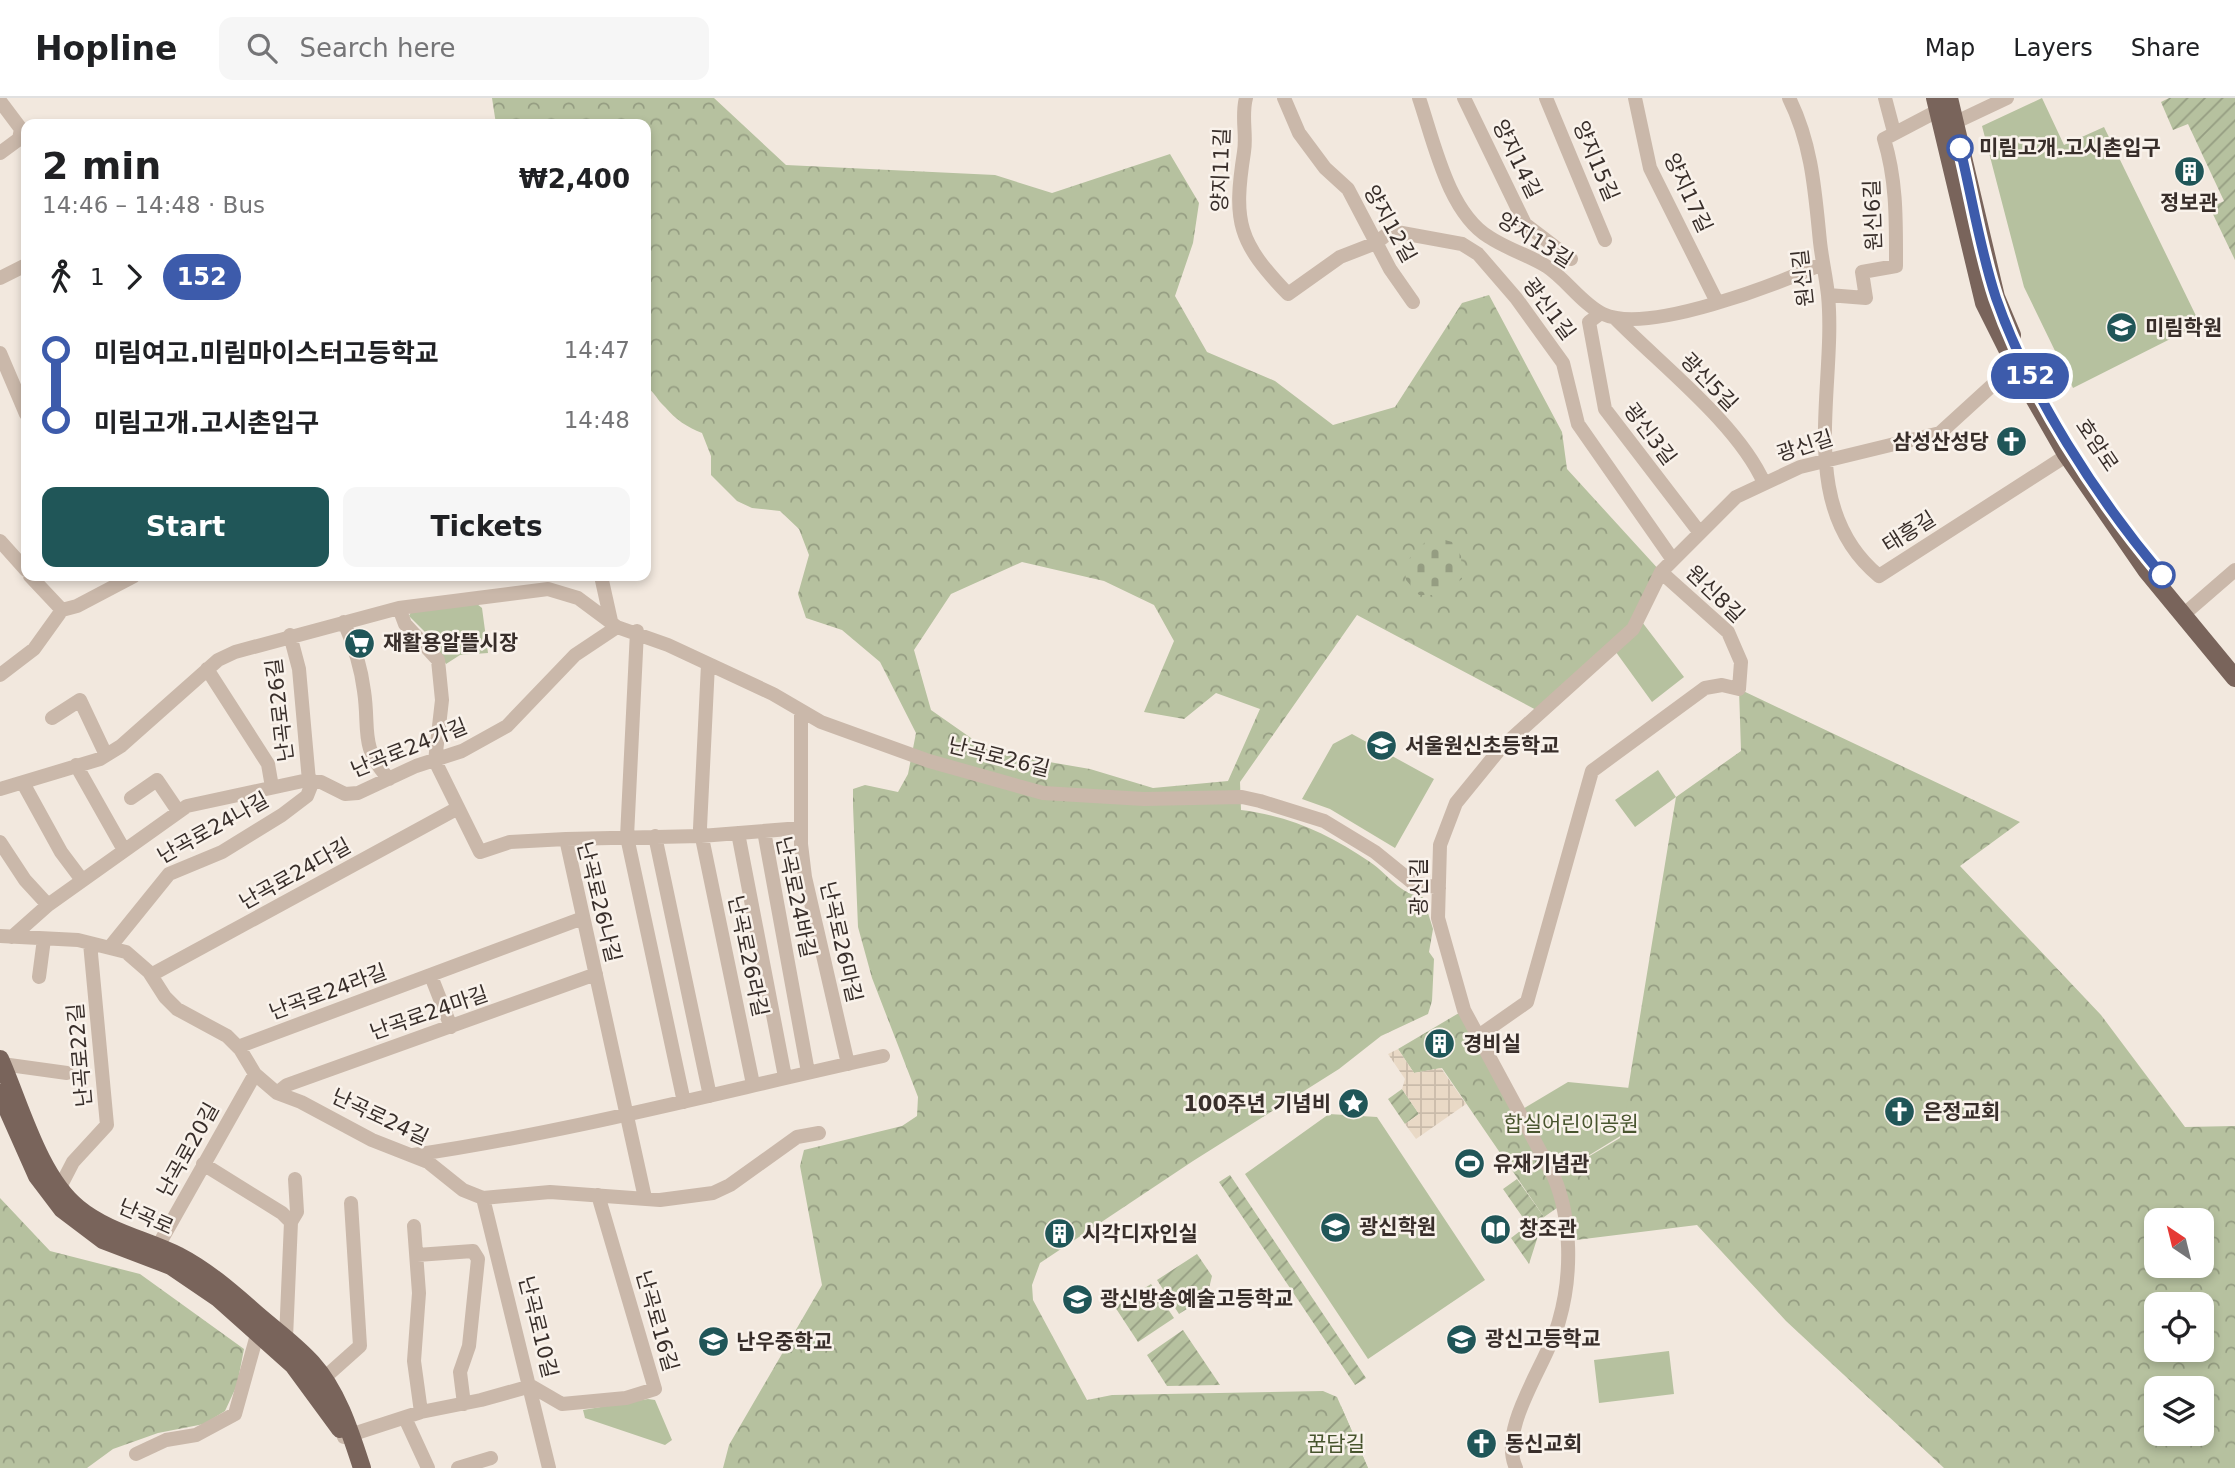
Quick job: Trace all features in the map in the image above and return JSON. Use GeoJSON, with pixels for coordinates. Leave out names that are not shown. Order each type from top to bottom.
{"type":"FeatureCollection","features":[{"type":"Feature","properties":{"kind":"main road","name":"호암로"},"geometry":{"type":"LineString","coordinates":[[1945,107],[1996,297],[2018,362],[2070,454],[2152,564],[2235,663]]}},
{"type":"Feature","properties":{"kind":"main road"},"geometry":{"type":"LineString","coordinates":[[2070,454],[2146,570],[2235,678]]}},
{"type":"Feature","properties":{"kind":"main road","name":"난곡로"},"geometry":{"type":"LineString","coordinates":[[1,1061],[36,1147],[60,1189],[78,1208],[94,1218],[158,1246],[216,1279],[286,1338],[313,1364],[347,1420],[354,1468]]}},
{"type":"Feature","properties":{"kind":"main road","name":"난곡로"},"geometry":{"type":"LineString","coordinates":[[0,1093],[37,1176],[62,1209],[103,1240],[171,1266],[191,1278],[293,1364],[348,1437],[362,1468]]}},
{"type":"Feature","properties":{"kind":"street","name":"양지11길"},"geometry":{"type":"LineString","coordinates":[[1246,98],[1245,150],[1237,198],[1238,218],[1255,257],[1270,275],[1288,294],[1340,257],[1376,243]]}},
{"type":"Feature","properties":{"kind":"street","name":"양지12길"},"geometry":{"type":"LineString","coordinates":[[1284,98],[1299,133],[1325,168],[1348,190],[1376,243],[1413,302]]}},
{"type":"Feature","properties":{"kind":"street","name":"양지13길"},"geometry":{"type":"LineString","coordinates":[[1419,98],[1456,201],[1469,221],[1490,238],[1549,268],[1608,316]]}},
{"type":"Feature","properties":{"kind":"street","name":"양지14길"},"geometry":{"type":"LineString","coordinates":[[1464,98],[1525,224],[1571,259]]}},
{"type":"Feature","properties":{"kind":"street","name":"양지15길"},"geometry":{"type":"LineString","coordinates":[[1546,98],[1605,240]]}},
{"type":"Feature","properties":{"kind":"street","name":"양지17길"},"geometry":{"type":"LineString","coordinates":[[1635,98],[1650,168],[1717,302]]}},
{"type":"Feature","properties":{"kind":"street","name":"원신길"},"geometry":{"type":"LineString","coordinates":[[1789,98],[1801,121],[1811,159],[1822,264],[1828,295],[1825,459]]}},
{"type":"Feature","properties":{"kind":"street"},"geometry":{"type":"LineString","coordinates":[[1885,98],[1894,132],[1945,107],[2007,98]]}},
{"type":"Feature","properties":{"kind":"street"},"geometry":{"type":"LineString","coordinates":[[0,101],[21,129],[19,139],[0,153]]}},
{"type":"Feature","properties":{"kind":"street","name":"원신6길"},"geometry":{"type":"LineString","coordinates":[[1828,295],[1866,298],[1862,272],[1896,266],[1893,167],[1884,139],[1894,132]]}},
{"type":"Feature","properties":{"kind":"street","name":"광신1길"},"geometry":{"type":"LineString","coordinates":[[1376,243],[1391,231],[1462,244],[1478,254],[1516,298],[1563,363],[1578,424],[1673,559]]}},
{"type":"Feature","properties":{"kind":"street"},"geometry":{"type":"LineString","coordinates":[[1608,316],[1657,318],[1773,286],[1822,264]]}},
{"type":"Feature","properties":{"kind":"street"},"geometry":{"type":"LineString","coordinates":[[0,278],[21,268]]}},
{"type":"Feature","properties":{"kind":"street","name":"광신5길"},"geometry":{"type":"LineString","coordinates":[[1608,316],[1701,402],[1755,462],[1764,483]]}},
{"type":"Feature","properties":{"kind":"street","name":"광신3길"},"geometry":{"type":"LineString","coordinates":[[1608,316],[1589,322],[1605,409],[1700,533]]}},
{"type":"Feature","properties":{"kind":"street"},"geometry":{"type":"LineString","coordinates":[[0,353],[21,402]]}},
{"type":"Feature","properties":{"kind":"street","name":"광신길"},"geometry":{"type":"LineString","coordinates":[[1516,1468],[1511,1447],[1515,1420],[1542,1367],[1564,1300],[1568,1241],[1564,1202],[1554,1177],[1464,1010],[1437,918],[1440,845],[1451,813],[1466,789],[1500,749],[1633,629],[1661,572],[1736,497],[1825,459],[1940,433],[2018,362]]}},
{"type":"Feature","properties":{"kind":"street","name":"태흥길"},"geometry":{"type":"LineString","coordinates":[[1825,459],[1834,511],[1844,537],[1859,559],[1879,576],[2070,454]]}},
{"type":"Feature","properties":{"kind":"street"},"geometry":{"type":"LineString","coordinates":[[0,541],[21,556]]}},
{"type":"Feature","properties":{"kind":"street"},"geometry":{"type":"LineString","coordinates":[[2190,609],[2228,584],[2235,570]]}},
{"type":"Feature","properties":{"kind":"street","name":"원신8길"},"geometry":{"type":"LineString","coordinates":[[1477,1037],[1527,1002],[1592,771],[1706,688],[1722,685],[1738,689],[1741,662],[1728,632],[1661,572]]}},
{"type":"Feature","properties":{"kind":"street"},"geometry":{"type":"LineString","coordinates":[[35,581],[62,610]]}},
{"type":"Feature","properties":{"kind":"street"},"geometry":{"type":"LineString","coordinates":[[0,675],[34,649],[62,610],[77,606],[124,581]]}},
{"type":"Feature","properties":{"kind":"street"},"geometry":{"type":"LineString","coordinates":[[602,581],[614,624]]}},
{"type":"Feature","properties":{"kind":"street","name":"난곡로26길"},"geometry":{"type":"LineString","coordinates":[[0,789],[106,755],[121,746],[207,670],[236,652],[290,635],[399,608],[548,589],[578,598],[614,624],[637,631],[773,694],[821,722],[929,761],[1042,793],[1144,799],[1242,797],[1260,801],[1324,821],[1375,852],[1412,882],[1439,888]]}},
{"type":"Feature","properties":{"kind":"street"},"geometry":{"type":"LineString","coordinates":[[399,608],[405,624],[438,660],[442,701],[435,761]]}},
{"type":"Feature","properties":{"kind":"street"},"geometry":{"type":"LineString","coordinates":[[344,622],[357,651],[364,691],[365,734],[371,754],[389,779]]}},
{"type":"Feature","properties":{"kind":"street","name":"난곡로24가길"},"geometry":{"type":"LineString","coordinates":[[311,781],[321,782],[345,794],[358,793],[462,751],[507,726],[575,655],[614,624]]}},
{"type":"Feature","properties":{"kind":"street"},"geometry":{"type":"LineString","coordinates":[[637,631],[627,837],[684,1102]]}},
{"type":"Feature","properties":{"kind":"street","name":"난곡로26길"},"geometry":{"type":"LineString","coordinates":[[290,635],[299,669],[311,781]]}},
{"type":"Feature","properties":{"kind":"street","name":"난곡로26라길"},"geometry":{"type":"LineString","coordinates":[[708,664],[701,836],[753,1084]]}},
{"type":"Feature","properties":{"kind":"street","name":"난곡로26길"},"geometry":{"type":"LineString","coordinates":[[207,670],[268,764],[272,787]]}},
{"type":"Feature","properties":{"kind":"street"},"geometry":{"type":"LineString","coordinates":[[52,718],[80,700],[106,755]]}},
{"type":"Feature","properties":{"kind":"street","name":"난곡로26마길"},"geometry":{"type":"LineString","coordinates":[[801,710],[801,828],[805,877],[848,1064]]}},
{"type":"Feature","properties":{"kind":"street","name":"난곡로26나길"},"geometry":{"type":"LineString","coordinates":[[435,761],[480,852],[510,842],[566,839],[627,1115]]}},
{"type":"Feature","properties":{"kind":"street"},"geometry":{"type":"LineString","coordinates":[[76,765],[124,850]]}},
{"type":"Feature","properties":{"kind":"street"},"geometry":{"type":"LineString","coordinates":[[131,798],[157,780],[177,811]]}},
{"type":"Feature","properties":{"kind":"street"},"geometry":{"type":"LineString","coordinates":[[6,937],[177,811],[209,799],[311,781]]}},
{"type":"Feature","properties":{"kind":"street","name":"난곡로24나길"},"geometry":{"type":"LineString","coordinates":[[110,947],[169,874],[222,852],[282,815],[307,796],[311,781]]}},
{"type":"Feature","properties":{"kind":"street"},"geometry":{"type":"LineString","coordinates":[[23,783],[61,852],[82,880]]}},
{"type":"Feature","properties":{"kind":"street","name":"난곡로24다길"},"geometry":{"type":"LineString","coordinates":[[151,975],[458,808]]}},
{"type":"Feature","properties":{"kind":"street"},"geometry":{"type":"LineString","coordinates":[[764,831],[801,828]]}},
{"type":"Feature","properties":{"kind":"street","name":"난곡로24바길"},"geometry":{"type":"LineString","coordinates":[[785,1077],[738,833],[764,831],[808,1072]]}},
{"type":"Feature","properties":{"kind":"street"},"geometry":{"type":"LineString","coordinates":[[566,839],[738,833]]}},
{"type":"Feature","properties":{"kind":"street"},"geometry":{"type":"LineString","coordinates":[[655,836],[710,1096]]}},
{"type":"Feature","properties":{"kind":"street"},"geometry":{"type":"LineString","coordinates":[[0,842],[25,880],[48,905]]}},
{"type":"Feature","properties":{"kind":"street","name":"난곡로24라길"},"geometry":{"type":"LineString","coordinates":[[240,1049],[243,1045],[583,918]]}},
{"type":"Feature","properties":{"kind":"street","name":"난곡로24길"},"geometry":{"type":"LineString","coordinates":[[6,937],[90,943],[126,952],[151,975],[164,997],[177,1009],[227,1036],[240,1049],[255,1074],[276,1093],[301,1102],[372,1140],[428,1162],[463,1190],[483,1198]]}},
{"type":"Feature","properties":{"kind":"street"},"geometry":{"type":"LineString","coordinates":[[40,976],[44,939]]}},
{"type":"Feature","properties":{"kind":"street","name":"난곡로22길"},"geometry":{"type":"LineString","coordinates":[[60,1189],[74,1162],[107,1125],[90,943]]}},
{"type":"Feature","properties":{"kind":"street","name":"난곡로24마길"},"geometry":{"type":"LineString","coordinates":[[276,1093],[287,1086],[596,974]]}},
{"type":"Feature","properties":{"kind":"street"},"geometry":{"type":"LineString","coordinates":[[432,976],[451,1027]]}},
{"type":"Feature","properties":{"kind":"street"},"geometry":{"type":"LineString","coordinates":[[412,1155],[442,1152],[627,1115],[883,1056]]}},
{"type":"Feature","properties":{"kind":"street"},"geometry":{"type":"LineString","coordinates":[[1,1061],[67,1073]]}},
{"type":"Feature","properties":{"kind":"street","name":"난곡로20길"},"geometry":{"type":"LineString","coordinates":[[158,1246],[255,1074]]}},
{"type":"Feature","properties":{"kind":"street"},"geometry":{"type":"LineString","coordinates":[[627,1115],[645,1198]]}},
{"type":"Feature","properties":{"kind":"street"},"geometry":{"type":"LineString","coordinates":[[483,1198],[551,1192],[681,1199],[713,1193],[730,1185],[797,1137],[820,1133]]}},
{"type":"Feature","properties":{"kind":"street"},"geometry":{"type":"LineString","coordinates":[[203,1164],[282,1213],[291,1222]]}},
{"type":"Feature","properties":{"kind":"street"},"geometry":{"type":"LineString","coordinates":[[286,1338],[291,1222],[297,1212],[295,1179]]}},
{"type":"Feature","properties":{"kind":"street","name":"난곡로16길"},"geometry":{"type":"LineString","coordinates":[[531,1385],[562,1404],[626,1398],[655,1389],[598,1195]]}},
{"type":"Feature","properties":{"kind":"street","name":"난곡로10길"},"geometry":{"type":"LineString","coordinates":[[483,1198],[531,1385],[549,1468]]}},
{"type":"Feature","properties":{"kind":"street"},"geometry":{"type":"LineString","coordinates":[[323,1379],[360,1346],[351,1203]]}},
{"type":"Feature","properties":{"kind":"street"},"geometry":{"type":"LineString","coordinates":[[414,1226],[419,1293],[414,1361],[421,1412]]}},
{"type":"Feature","properties":{"kind":"street"},"geometry":{"type":"LineString","coordinates":[[417,1255],[472,1251],[478,1259],[469,1346],[460,1372],[464,1404]]}},
{"type":"Feature","properties":{"kind":"street"},"geometry":{"type":"LineString","coordinates":[[478,1259],[499,1258]]}},
{"type":"Feature","properties":{"kind":"street"},"geometry":{"type":"LineString","coordinates":[[136,1454],[166,1440],[196,1435],[227,1422],[235,1415],[257,1335]]}},
{"type":"Feature","properties":{"kind":"street"},"geometry":{"type":"LineString","coordinates":[[348,1437],[421,1412],[464,1404],[531,1385]]}},
{"type":"Feature","properties":{"kind":"street"},"geometry":{"type":"LineString","coordinates":[[405,1419],[428,1468]]}},
{"type":"Feature","properties":{"kind":"street"},"geometry":{"type":"LineString","coordinates":[[458,1468],[491,1458]]}},
{"type":"Feature","properties":{"kind":"green space"},"geometry":{"type":"Polygon","coordinates":[[[492,98],[714,98],[786,165],[995,175],[1052,193],[1170,154],[1199,203],[1193,243],[1175,296],[1207,352],[1275,381],[1333,425],[1395,407],[1462,303],[1489,295],[1562,432],[1567,469],[1661,572],[1639,618],[1540,712],[1357,615],[1240,782],[1241,810],[1293,822],[1324,835],[1370,862],[1407,892],[1423,897],[1433,929],[1429,952],[1434,959],[1432,1001],[1428,1014],[1381,1036],[1339,1069],[1193,1161],[1040,1263],[1032,1285],[1033,1300],[1087,1400],[1112,1395],[1323,1391],[1337,1397],[1368,1468],[723,1468],[729,1445],[822,1285],[800,1166],[804,1150],[902,1126],[917,1116],[918,1097],[872,978],[858,927],[853,806],[853,789],[865,785],[898,792],[908,774],[916,733],[880,662],[842,630],[806,618],[798,594],[809,555],[799,529],[780,511],[752,508],[737,501],[711,475],[711,456],[702,433],[678,419],[652,391],[651,119],[495,119],[492,98]],[[1022,562],[951,594],[914,650],[931,710],[991,752],[1090,769],[1153,788],[1228,781],[1260,709],[1216,693],[1184,719],[1144,712],[1174,641],[1154,605],[1104,581],[1022,562]]]}},
{"type":"Feature","properties":{"kind":"green space"},"geometry":{"type":"Polygon","coordinates":[[[2042,98],[2064,145],[2104,127],[2200,324],[2073,388],[2024,287],[1982,126],[2042,98]]]}},
{"type":"Feature","properties":{"kind":"green space"},"geometry":{"type":"Polygon","coordinates":[[[2169,98],[2235,98],[2235,260],[2210,208],[2224,201],[2188,124],[2173,130],[2161,102],[2169,98]]]}},
{"type":"Feature","properties":{"kind":"green space"},"geometry":{"type":"Polygon","coordinates":[[[1431,536],[1452,542],[1461,556],[1462,579],[1442,595],[1419,595],[1406,580],[1405,563],[1431,536]]]}},
{"type":"Feature","properties":{"kind":"green space"},"geometry":{"type":"Polygon","coordinates":[[[477,604],[482,608],[488,653],[460,655],[446,664],[430,637],[409,616],[411,612],[477,604]]]}},
{"type":"Feature","properties":{"kind":"green space"},"geometry":{"type":"Polygon","coordinates":[[[1639,618],[1684,677],[1652,702],[1613,648],[1639,618]]]}},
{"type":"Feature","properties":{"kind":"green space"},"geometry":{"type":"Polygon","coordinates":[[[1739,689],[2020,822],[1960,866],[2101,1015],[2185,1127],[2235,1126],[2235,1468],[1944,1468],[1786,1321],[1697,1225],[1568,1241],[1564,1203],[1544,1217],[1442,1068],[1414,1073],[1398,1049],[1464,1010],[1554,1177],[1620,1138],[1676,797],[1741,751],[1739,689]]]}},
{"type":"Feature","properties":{"kind":"green space"},"geometry":{"type":"Polygon","coordinates":[[[1352,734],[1434,779],[1395,848],[1330,809],[1302,799],[1333,744],[1352,734]]]}},
{"type":"Feature","properties":{"kind":"green space"},"geometry":{"type":"Polygon","coordinates":[[[1658,770],[1676,797],[1635,827],[1615,800],[1658,770]]]}},
{"type":"Feature","properties":{"kind":"green space","name":"합실어린이공원"},"geometry":{"type":"Polygon","coordinates":[[[1568,1082],[1630,1088],[1622,1135],[1557,1175],[1521,1110],[1568,1082]]]}},
{"type":"Feature","properties":{"kind":"green space"},"geometry":{"type":"Polygon","coordinates":[[[1402,1089],[1419,1114],[1405,1124],[1388,1099],[1402,1089]]]}},
{"type":"Feature","properties":{"kind":"green space"},"geometry":{"type":"Polygon","coordinates":[[[1329,1114],[1377,1117],[1485,1280],[1368,1359],[1245,1174],[1329,1114]]]}},
{"type":"Feature","properties":{"kind":"green space"},"geometry":{"type":"Polygon","coordinates":[[[1230,1175],[1366,1378],[1355,1385],[1219,1182],[1230,1175]]]}},
{"type":"Feature","properties":{"kind":"green space"},"geometry":{"type":"Polygon","coordinates":[[[1517,1179],[1544,1217],[1529,1264],[1511,1238],[1528,1225],[1503,1189],[1517,1179]]]}},
{"type":"Feature","properties":{"kind":"green space"},"geometry":{"type":"Polygon","coordinates":[[[0,1198],[50,1251],[140,1274],[244,1349],[237,1385],[225,1411],[204,1424],[158,1433],[113,1449],[87,1468],[0,1468],[0,1198]]]}},
{"type":"Feature","properties":{"kind":"green space"},"geometry":{"type":"Polygon","coordinates":[[[1197,1254],[1212,1276],[1207,1296],[1179,1314],[1157,1280],[1197,1254]]]}},
{"type":"Feature","properties":{"kind":"green space"},"geometry":{"type":"Polygon","coordinates":[[[1151,1284],[1174,1318],[1138,1342],[1115,1307],[1151,1284]]]}},
{"type":"Feature","properties":{"kind":"green space"},"geometry":{"type":"Polygon","coordinates":[[[1183,1330],[1220,1385],[1167,1386],[1147,1355],[1183,1330]]]}},
{"type":"Feature","properties":{"kind":"green space"},"geometry":{"type":"Polygon","coordinates":[[[1669,1351],[1674,1394],[1599,1403],[1594,1360],[1669,1351]]]}},
{"type":"Feature","properties":{"kind":"green space"},"geometry":{"type":"Polygon","coordinates":[[[655,1400],[672,1440],[665,1445],[585,1418],[583,1410],[655,1400]]]}},
{"type":"Feature","properties":{"kind":"green space","name":"꿈담길"},"geometry":{"type":"Polygon","coordinates":[[[1341,1406],[1368,1468],[1287,1468],[1341,1406]]]}},
{"type":"Feature","properties":{"kind":"shaded area"},"geometry":{"type":"Polygon","coordinates":[[[1398,1049],[1414,1073],[1441,1068],[1466,1104],[1416,1139],[1405,1124],[1419,1114],[1402,1089],[1405,1079],[1388,1054],[1398,1049]]]}},
{"type":"Feature","properties":{"kind":"bus line","name":"152"},"geometry":{"type":"LineString","coordinates":[[1960,148],[1996,297],[2022,359],[2072,452],[2162,575]]}},
{"type":"Feature","properties":{"kind":"place","name":"미림고개.고시촌입구"},"geometry":{"type":"Point","coordinates":[1960,148]}},
{"type":"Feature","properties":{"kind":"place","name":"정보관"},"geometry":{"type":"Point","coordinates":[2189,171]}},
{"type":"Feature","properties":{"kind":"place","name":"미림학원"},"geometry":{"type":"Point","coordinates":[2122,328]}},
{"type":"Feature","properties":{"kind":"place","name":"삼성산성당"},"geometry":{"type":"Point","coordinates":[2012,442]}},
{"type":"Feature","properties":{"kind":"place","name":"재활용알뜰시장"},"geometry":{"type":"Point","coordinates":[360,643]}},
{"type":"Feature","properties":{"kind":"place","name":"서울원신초등학교"},"geometry":{"type":"Point","coordinates":[1382,746]}},
{"type":"Feature","properties":{"kind":"place","name":"경비실"},"geometry":{"type":"Point","coordinates":[1440,1044]}},
{"type":"Feature","properties":{"kind":"place","name":"100주년 기념비"},"geometry":{"type":"Point","coordinates":[1354,1104]}},
{"type":"Feature","properties":{"kind":"place","name":"은정교회"},"geometry":{"type":"Point","coordinates":[1900,1112]}},
{"type":"Feature","properties":{"kind":"place","name":"유재기념관"},"geometry":{"type":"Point","coordinates":[1470,1164]}},
{"type":"Feature","properties":{"kind":"place","name":"광신학원"},"geometry":{"type":"Point","coordinates":[1336,1227]}},
{"type":"Feature","properties":{"kind":"place","name":"창조관"},"geometry":{"type":"Point","coordinates":[1496,1229]}},
{"type":"Feature","properties":{"kind":"place","name":"시각디자인실"},"geometry":{"type":"Point","coordinates":[1059,1234]}},
{"type":"Feature","properties":{"kind":"place","name":"광신방송예술고등학교"},"geometry":{"type":"Point","coordinates":[1077,1299]}},
{"type":"Feature","properties":{"kind":"place","name":"광신고등학교"},"geometry":{"type":"Point","coordinates":[1462,1339]}},
{"type":"Feature","properties":{"kind":"place","name":"난우중학교"},"geometry":{"type":"Point","coordinates":[713,1342]}},
{"type":"Feature","properties":{"kind":"place","name":"동신교회"},"geometry":{"type":"Point","coordinates":[1482,1444]}}]}
